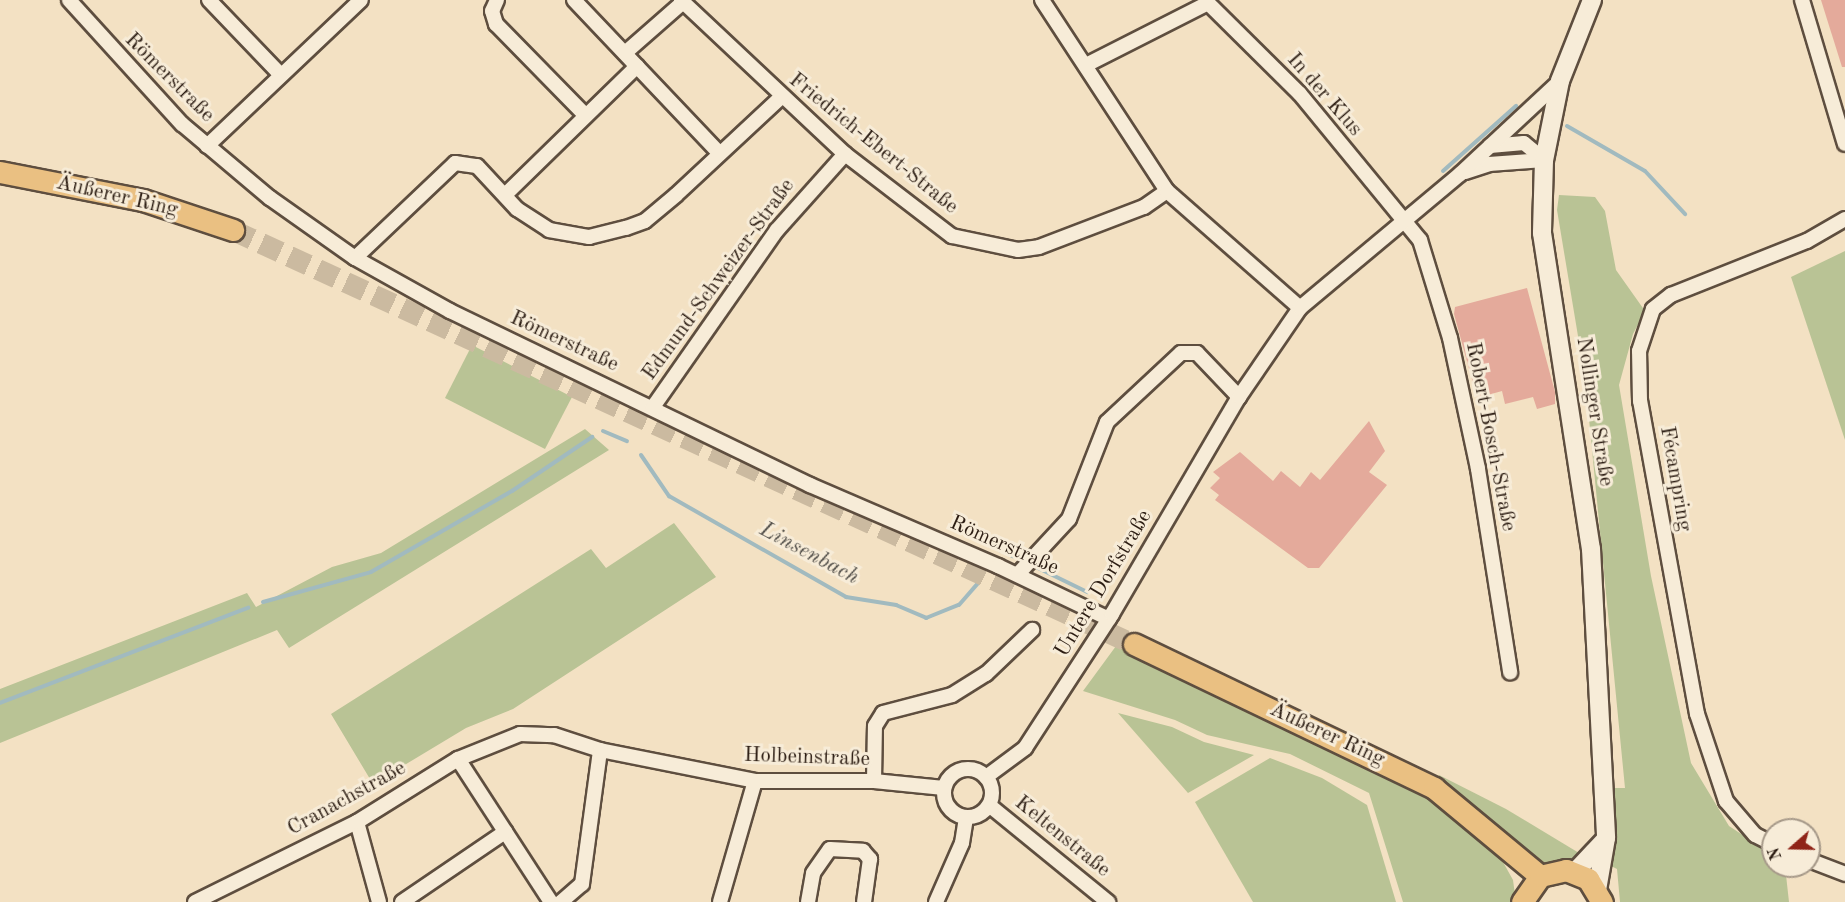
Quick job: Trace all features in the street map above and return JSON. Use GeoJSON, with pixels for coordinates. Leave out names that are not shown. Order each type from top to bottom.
{"type":"FeatureCollection","features":[{"type":"Feature","properties":{"kind":"main road","name":"Nollinger Straße"},"geometry":{"type":"LineString","coordinates":[[1592,0],[1560,81],[1544,160],[1542,232],[1591,549],[1606,838],[1600,896]]}},
{"type":"Feature","properties":{"kind":"main road","name":"Äußerer Ring"},"geometry":{"type":"LineString","coordinates":[[0,172],[143,200],[233,230]]}},
{"type":"Feature","properties":{"kind":"main road","name":"Äußerer Ring"},"geometry":{"type":"LineString","coordinates":[[1134,644],[1434,788],[1505,850],[1529,889]]}},
{"type":"Feature","properties":{"kind":"main road"},"geometry":{"type":"LineString","coordinates":[[1575,872],[1606,838]]}},
{"type":"Feature","properties":{"kind":"main road"},"geometry":{"type":"LineString","coordinates":[[1529,889],[1557,870],[1575,872],[1600,896]]}},
{"type":"Feature","properties":{"kind":"street","name":"Römerstraße"},"geometry":{"type":"LineString","coordinates":[[69,0],[138,80],[207,146],[282,207],[355,258],[450,311],[653,407],[810,485],[1018,574],[1109,619]]}},
{"type":"Feature","properties":{"kind":"street"},"geometry":{"type":"LineString","coordinates":[[209,0],[280,74]]}},
{"type":"Feature","properties":{"kind":"street"},"geometry":{"type":"LineString","coordinates":[[207,146],[280,74],[361,0]]}},
{"type":"Feature","properties":{"kind":"street"},"geometry":{"type":"LineString","coordinates":[[496,0],[492,11],[496,24],[585,115]]}},
{"type":"Feature","properties":{"kind":"street"},"geometry":{"type":"LineString","coordinates":[[574,0],[718,152]]}},
{"type":"Feature","properties":{"kind":"street"},"geometry":{"type":"LineString","coordinates":[[1042,0],[1167,191],[1300,308]]}},
{"type":"Feature","properties":{"kind":"street"},"geometry":{"type":"LineString","coordinates":[[1802,0],[1845,144]]}},
{"type":"Feature","properties":{"kind":"street"},"geometry":{"type":"LineString","coordinates":[[624,53],[682,1]]}},
{"type":"Feature","properties":{"kind":"street","name":"Friedrich-Ebert-Straße"},"geometry":{"type":"LineString","coordinates":[[682,1],[781,97],[845,154],[952,236],[1018,250],[1086,232],[1144,207],[1167,191]]}},
{"type":"Feature","properties":{"kind":"street","name":"In der Klus"},"geometry":{"type":"LineString","coordinates":[[1086,65],[1208,2],[1300,94],[1402,221]]}},
{"type":"Feature","properties":{"kind":"street"},"geometry":{"type":"LineString","coordinates":[[506,194],[637,66]]}},
{"type":"Feature","properties":{"kind":"street","name":"Untere Dorfstraße"},"geometry":{"type":"LineString","coordinates":[[986,777],[1025,748],[1109,619],[1239,397],[1300,308],[1460,174],[1560,81]]}},
{"type":"Feature","properties":{"kind":"street"},"geometry":{"type":"LineString","coordinates":[[355,258],[455,163],[477,166],[506,194],[517,209],[549,230],[570,237],[607,234],[645,221],[718,152],[781,97]]}},
{"type":"Feature","properties":{"kind":"street"},"geometry":{"type":"LineString","coordinates":[[1489,146],[1524,143],[1544,160]]}},
{"type":"Feature","properties":{"kind":"street","name":"Edmund-Schweizer-Straße"},"geometry":{"type":"LineString","coordinates":[[653,407],[777,230],[845,154]]}},
{"type":"Feature","properties":{"kind":"street","name":"Untere Dorfstraße"},"geometry":{"type":"LineString","coordinates":[[1460,174],[1489,164],[1544,160]]}},
{"type":"Feature","properties":{"kind":"street","name":"Fécampring"},"geometry":{"type":"LineString","coordinates":[[1761,838],[1755,835],[1726,801],[1697,714],[1640,401],[1639,351],[1653,309],[1671,295],[1806,241],[1845,219]]}},
{"type":"Feature","properties":{"kind":"street","name":"Robert-Bosch-Straße"},"geometry":{"type":"LineString","coordinates":[[1402,221],[1420,240],[1450,338],[1478,469],[1510,672]]}},
{"type":"Feature","properties":{"kind":"street"},"geometry":{"type":"LineString","coordinates":[[1018,574],[1068,519],[1107,422],[1180,353],[1197,353],[1239,397]]}},
{"type":"Feature","properties":{"kind":"street"},"geometry":{"type":"LineString","coordinates":[[874,781],[875,726],[883,713],[952,695],[986,674],[1032,630]]}},
{"type":"Feature","properties":{"kind":"street","name":"Holbeinstraße"},"geometry":{"type":"LineString","coordinates":[[520,734],[554,735],[600,750],[755,782],[874,781],[944,788]]}},
{"type":"Feature","properties":{"kind":"street","name":"Cranachstraße"},"geometry":{"type":"LineString","coordinates":[[195,902],[357,822],[458,759],[520,734]]}},
{"type":"Feature","properties":{"kind":"street"},"geometry":{"type":"LineString","coordinates":[[561,902],[582,884],[600,750]]}},
{"type":"Feature","properties":{"kind":"street"},"geometry":{"type":"LineString","coordinates":[[458,759],[551,902]]}},
{"type":"Feature","properties":{"kind":"street"},"geometry":{"type":"LineString","coordinates":[[964,768],[986,777],[992,795],[989,805],[966,817],[949,809],[944,788],[951,774],[964,768]]}},
{"type":"Feature","properties":{"kind":"street"},"geometry":{"type":"LineString","coordinates":[[720,902],[755,782]]}},
{"type":"Feature","properties":{"kind":"street","name":"Keltenstraße"},"geometry":{"type":"LineString","coordinates":[[989,805],[1108,902]]}},
{"type":"Feature","properties":{"kind":"street"},"geometry":{"type":"LineString","coordinates":[[936,902],[959,852],[966,817]]}},
{"type":"Feature","properties":{"kind":"street"},"geometry":{"type":"LineString","coordinates":[[357,822],[379,902]]}},
{"type":"Feature","properties":{"kind":"street"},"geometry":{"type":"LineString","coordinates":[[402,902],[505,832]]}},
{"type":"Feature","properties":{"kind":"street"},"geometry":{"type":"LineString","coordinates":[[808,902],[813,873],[830,849],[863,851],[870,859],[864,902]]}},
{"type":"Feature","properties":{"kind":"street"},"geometry":{"type":"LineString","coordinates":[[1821,865],[1845,874]]}},
{"type":"Feature","properties":{"kind":"green space"},"geometry":{"type":"Polygon","coordinates":[[[1559,195],[1595,197],[1605,211],[1616,270],[1645,311],[1633,334],[1619,385],[1651,576],[1691,763],[1729,826],[1761,847],[1761,878],[1786,878],[1789,902],[1620,902],[1617,869],[1609,865],[1615,849],[1613,788],[1625,788],[1585,378],[1557,210],[1559,195]]]}},
{"type":"Feature","properties":{"kind":"green space"},"geometry":{"type":"Polygon","coordinates":[[[1845,251],[1845,440],[1791,277],[1845,251]]]}},
{"type":"Feature","properties":{"kind":"green space"},"geometry":{"type":"Polygon","coordinates":[[[472,345],[572,397],[545,449],[445,398],[472,345]]]}},
{"type":"Feature","properties":{"kind":"green space"},"geometry":{"type":"Polygon","coordinates":[[[585,429],[609,450],[289,648],[277,630],[0,743],[0,689],[247,593],[256,607],[332,567],[381,553],[585,429]]]}},
{"type":"Feature","properties":{"kind":"green space"},"geometry":{"type":"Polygon","coordinates":[[[674,523],[716,577],[513,709],[466,728],[373,784],[331,714],[591,549],[606,568],[674,523]]]}},
{"type":"Feature","properties":{"kind":"green space"},"geometry":{"type":"Polygon","coordinates":[[[1116,646],[1433,799],[1503,862],[1513,880],[1516,902],[1403,902],[1369,793],[1290,754],[1207,735],[1175,720],[1083,691],[1116,646]]]}},
{"type":"Feature","properties":{"kind":"green space"},"geometry":{"type":"Polygon","coordinates":[[[1118,713],[1172,727],[1204,742],[1254,755],[1188,793],[1118,713]]]}},
{"type":"Feature","properties":{"kind":"green space"},"geometry":{"type":"Polygon","coordinates":[[[1270,758],[1322,778],[1367,805],[1396,902],[1253,902],[1195,802],[1270,758]]]}},
{"type":"Feature","properties":{"kind":"green space"},"geometry":{"type":"Polygon","coordinates":[[[1439,775],[1506,809],[1584,856],[1569,863],[1544,863],[1528,854],[1436,781],[1439,775]]]}},
{"type":"Feature","properties":{"kind":"building"},"geometry":{"type":"Polygon","coordinates":[[[1821,0],[1845,0],[1845,67],[1842,67],[1821,0]]]}},
{"type":"Feature","properties":{"kind":"building"},"geometry":{"type":"Polygon","coordinates":[[[1527,288],[1555,392],[1555,404],[1537,409],[1533,397],[1505,404],[1502,391],[1477,398],[1454,314],[1455,307],[1527,288]]]}},
{"type":"Feature","properties":{"kind":"building"},"geometry":{"type":"Polygon","coordinates":[[[1369,421],[1385,451],[1369,472],[1387,485],[1319,568],[1308,568],[1215,500],[1219,495],[1210,488],[1220,478],[1213,472],[1240,452],[1273,481],[1281,471],[1300,487],[1311,472],[1320,480],[1369,421]]]}},
{"type":"Feature","properties":{"kind":"waterway"},"geometry":{"type":"LineString","coordinates":[[1443,171],[1516,106]]}},
{"type":"Feature","properties":{"kind":"waterway"},"geometry":{"type":"LineString","coordinates":[[1567,126],[1645,171],[1685,214]]}},
{"type":"Feature","properties":{"kind":"waterway"},"geometry":{"type":"LineString","coordinates":[[603,431],[627,441]]}},
{"type":"Feature","properties":{"kind":"waterway"},"geometry":{"type":"LineString","coordinates":[[263,602],[371,572],[512,491],[592,437]]}},
{"type":"Feature","properties":{"kind":"waterway","name":"Linsenbach"},"geometry":{"type":"LineString","coordinates":[[641,455],[669,496],[846,597],[896,605],[926,618],[959,605],[978,583]]}},
{"type":"Feature","properties":{"kind":"waterway"},"geometry":{"type":"LineString","coordinates":[[999,550],[1015,557]]}},
{"type":"Feature","properties":{"kind":"waterway"},"geometry":{"type":"LineString","coordinates":[[1036,567],[1087,592]]}},
{"type":"Feature","properties":{"kind":"waterway"},"geometry":{"type":"LineString","coordinates":[[0,703],[248,608]]}},
{"type":"Feature","properties":{"kind":"tunnel"},"geometry":{"type":"LineString","coordinates":[[233,230],[1134,644]]}}]}
